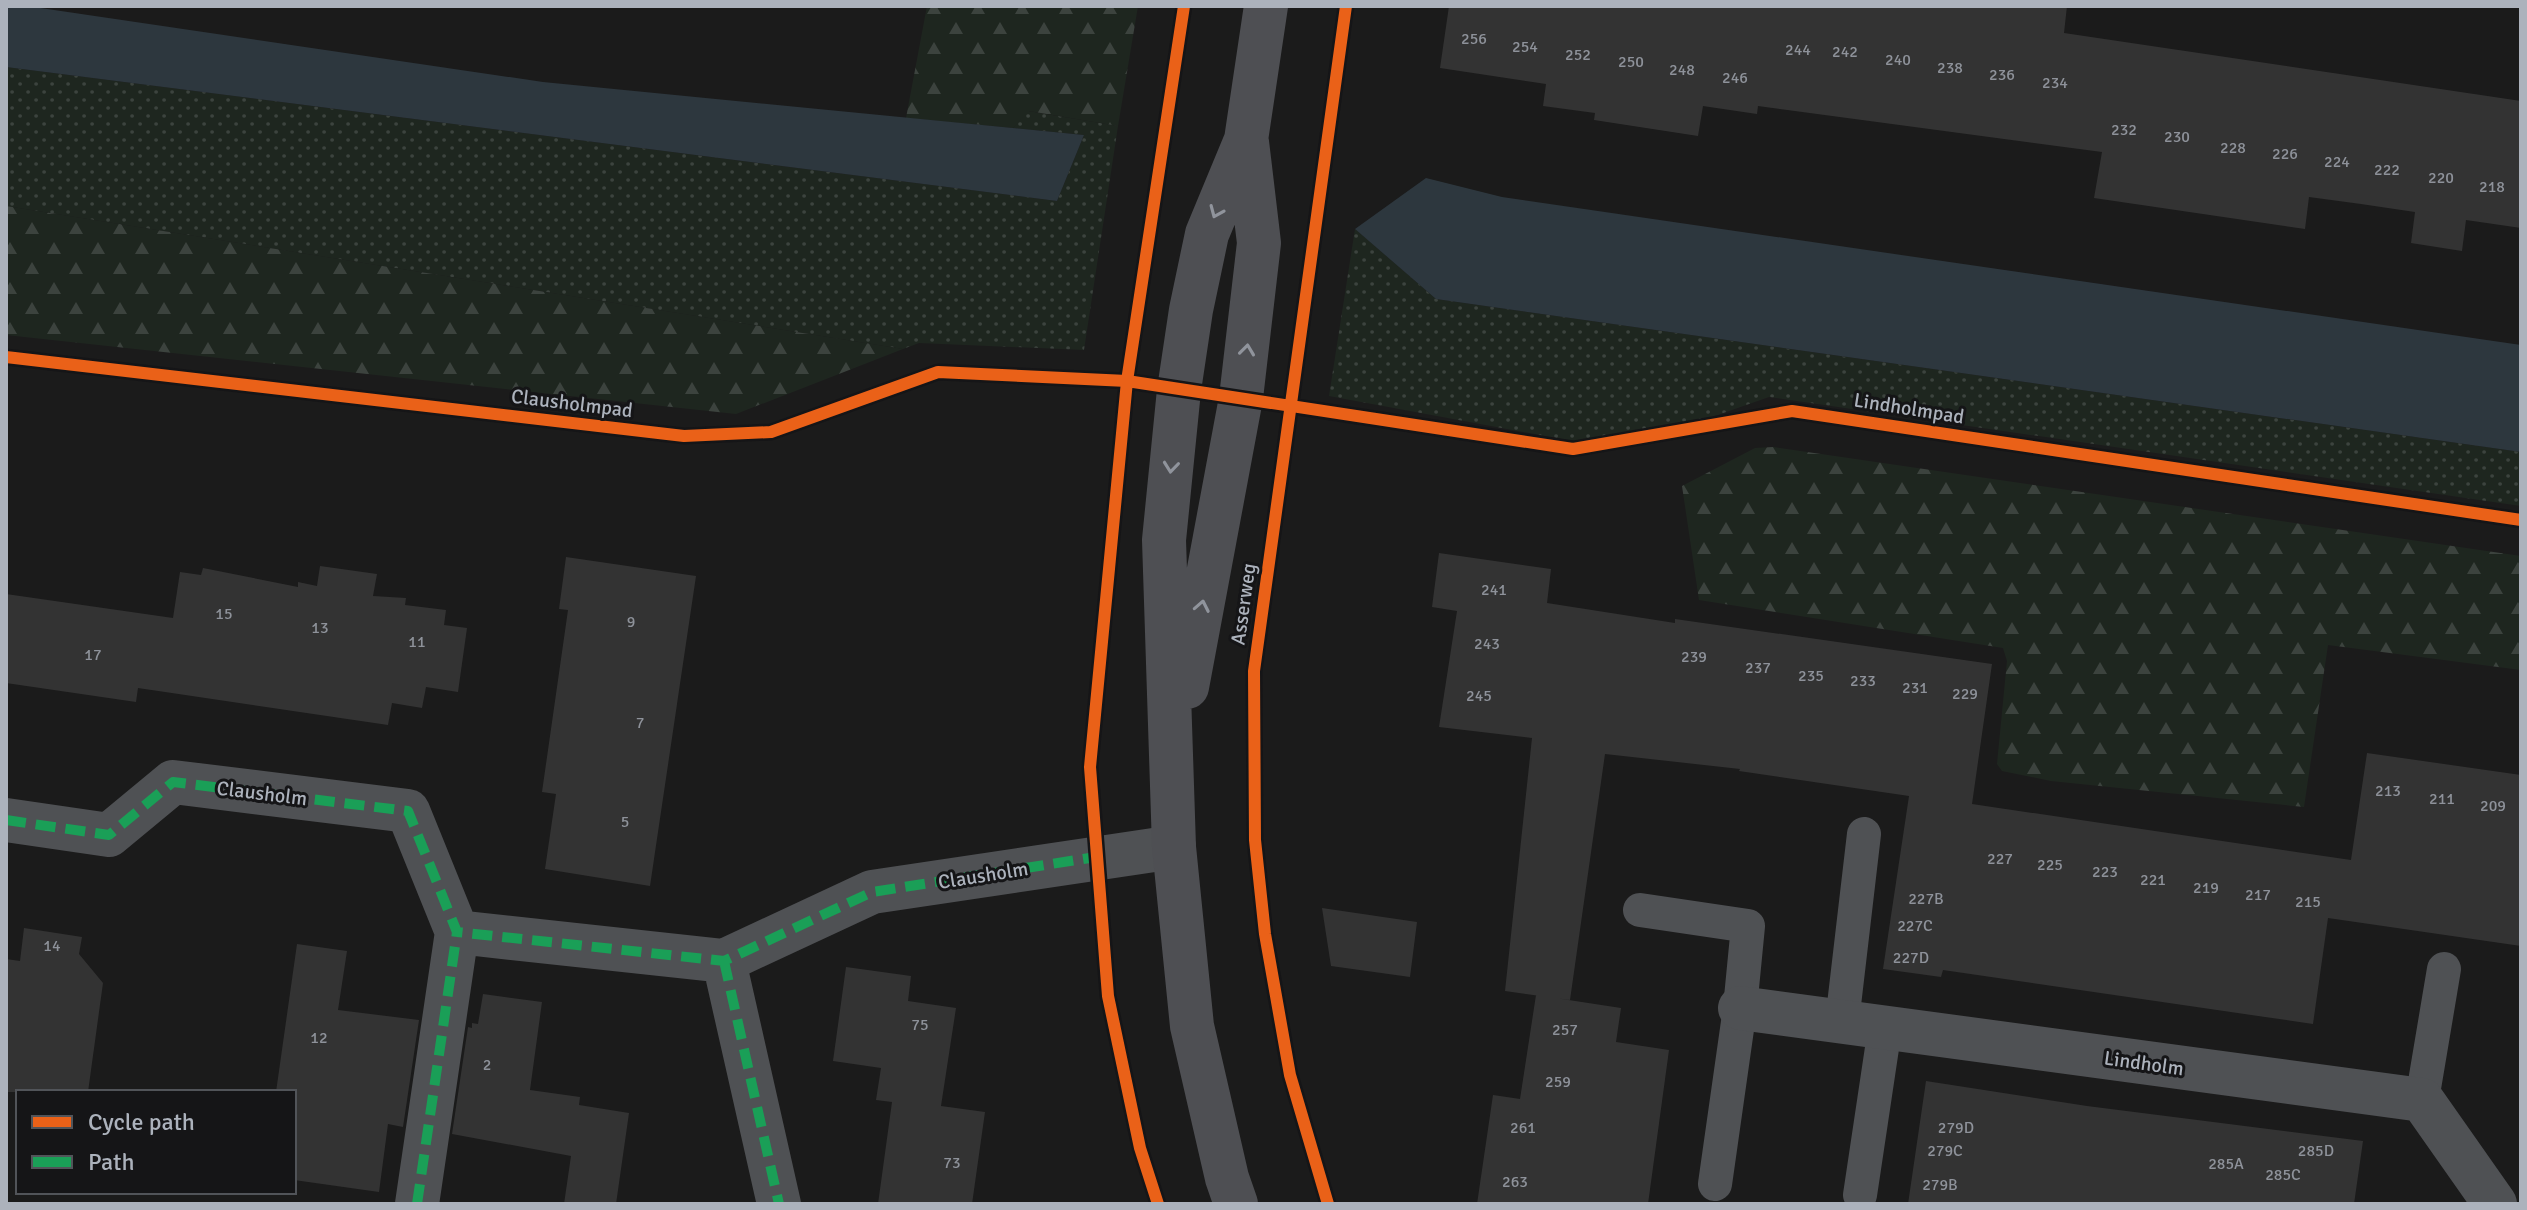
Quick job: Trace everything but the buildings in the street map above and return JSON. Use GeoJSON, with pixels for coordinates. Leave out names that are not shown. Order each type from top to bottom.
{"type":"FeatureCollection","features":[{"type":"Feature","properties":{"kind":"street","name":"Asserweg"},"geometry":{"type":"LineString","coordinates":[[1236,1204],[1227,1178],[1192,1026],[1174,847],[1164,540],[1179,390],[1191,310],[1207,234],[1246,140],[1266,6]]}},
{"type":"Feature","properties":{"kind":"street","name":"Asserweg"},"geometry":{"type":"LineString","coordinates":[[1172,766],[1241,398],[1259,243],[1246,140]]}},
{"type":"Feature","properties":{"kind":"street","name":"Clausholm"},"geometry":{"type":"LineString","coordinates":[[6,820],[109,835],[173,782],[408,811],[457,932]]}},
{"type":"Feature","properties":{"kind":"street","name":"Clausholm"},"geometry":{"type":"LineString","coordinates":[[724,961],[872,892],[1174,847]]}},
{"type":"Feature","properties":{"kind":"street"},"geometry":{"type":"LineString","coordinates":[[417,1204],[457,932],[724,961],[779,1204]]}},
{"type":"Feature","properties":{"kind":"street","name":"Lindholm"},"geometry":{"type":"LineString","coordinates":[[1740,1008],[2422,1100]]}},
{"type":"Feature","properties":{"kind":"street"},"geometry":{"type":"LineString","coordinates":[[2422,1100],[2495,1204]]}},
{"type":"Feature","properties":{"kind":"lane"},"geometry":{"type":"LineString","coordinates":[[1842,1022],[1864,834]]}},
{"type":"Feature","properties":{"kind":"lane"},"geometry":{"type":"LineString","coordinates":[[1640,910],[1748,926],[1740,1008],[1715,1184]]}},
{"type":"Feature","properties":{"kind":"lane"},"geometry":{"type":"LineString","coordinates":[[2422,1100],[2444,969]]}},
{"type":"Feature","properties":{"kind":"lane"},"geometry":{"type":"LineString","coordinates":[[1860,1195],[1885,1028]]}},
{"type":"Feature","properties":{"kind":"green space"},"geometry":{"type":"Polygon","coordinates":[[[927,6],[1138,6],[1118,126],[1029,111],[1013,128],[906,118],[927,6]]]}},
{"type":"Feature","properties":{"kind":"green space"},"geometry":{"type":"Polygon","coordinates":[[[6,67],[1057,201],[1084,135],[1013,128],[1028,111],[1118,126],[1084,350],[919,343],[903,349],[6,206],[6,67]]]}},
{"type":"Feature","properties":{"kind":"green space"},"geometry":{"type":"Polygon","coordinates":[[[6,206],[903,349],[736,414],[6,335],[6,206]]]}},
{"type":"Feature","properties":{"kind":"green space"},"geometry":{"type":"Polygon","coordinates":[[[1355,229],[1436,299],[2521,452],[2521,506],[1769,397],[1638,443],[1605,447],[1329,396],[1355,229]]]}},
{"type":"Feature","properties":{"kind":"green space"},"geometry":{"type":"Polygon","coordinates":[[[1773,447],[2521,556],[2521,670],[2328,645],[2304,807],[2051,781],[2002,771],[1997,764],[2007,661],[2003,648],[1699,600],[1682,486],[1755,448],[1773,447]]]}},
{"type":"Feature","properties":{"kind":"shaded area"},"geometry":{"type":"Polygon","coordinates":[[[6,6],[27,6],[543,82],[1084,135],[1057,201],[6,67],[6,6]]]}},
{"type":"Feature","properties":{"kind":"shaded area"},"geometry":{"type":"Polygon","coordinates":[[[1426,178],[1502,197],[2521,345],[2521,452],[1436,299],[1355,229],[1426,178]]]}},
{"type":"Feature","properties":{"kind":"marked path"},"geometry":{"type":"LineString","coordinates":[[6,820],[109,835],[173,782],[408,811],[457,932],[724,961],[872,892],[1096,857]]}},
{"type":"Feature","properties":{"kind":"marked path"},"geometry":{"type":"LineString","coordinates":[[417,1204],[457,932]]}},
{"type":"Feature","properties":{"kind":"marked path"},"geometry":{"type":"LineString","coordinates":[[724,961],[779,1204]]}},
{"type":"Feature","properties":{"kind":"cycle path"},"geometry":{"type":"LineString","coordinates":[[1158,1204],[1140,1148],[1108,996],[1090,767],[1127,381],[1184,6]]}},
{"type":"Feature","properties":{"kind":"cycle path"},"geometry":{"type":"LineString","coordinates":[[1328,1204],[1290,1075],[1265,934],[1255,840],[1254,671],[1346,6]]}},
{"type":"Feature","properties":{"kind":"cycle path","name":"Clausholmpad"},"geometry":{"type":"LineString","coordinates":[[6,357],[684,436],[771,432],[938,372],[1127,381],[1573,449],[1792,411],[2521,520]]}}]}
